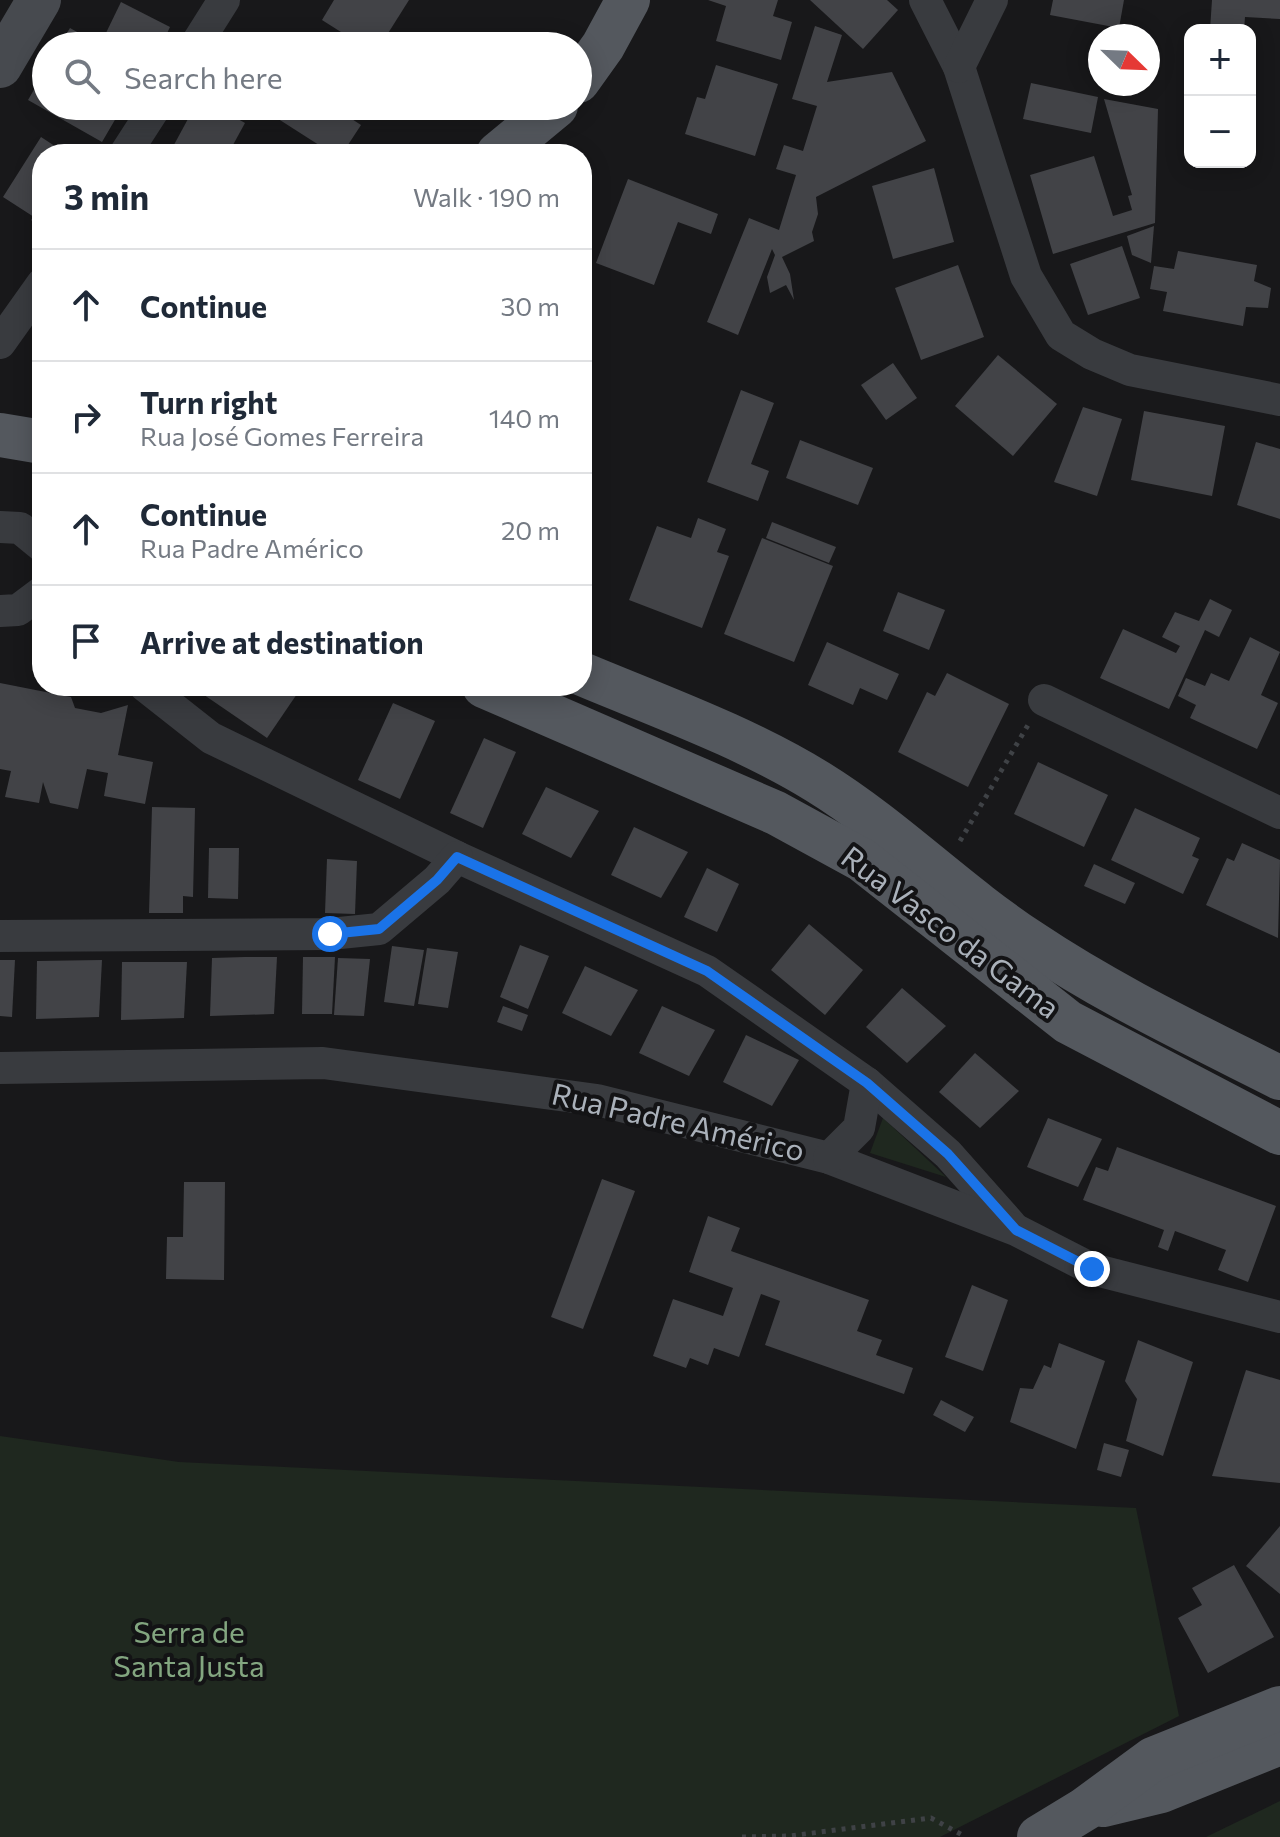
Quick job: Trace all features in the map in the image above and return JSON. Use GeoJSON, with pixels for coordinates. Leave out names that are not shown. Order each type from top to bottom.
{"type":"FeatureCollection","features":[{"type":"Feature","properties":{"kind":"main road"},"geometry":{"type":"LineString","coordinates":[[592,61],[628,0]]}},
{"type":"Feature","properties":{"kind":"main road"},"geometry":{"type":"LineString","coordinates":[[510,144],[539,120]]}},
{"type":"Feature","properties":{"kind":"main road"},"geometry":{"type":"LineString","coordinates":[[0,405],[32,411]]}},
{"type":"Feature","properties":{"kind":"main road"},"geometry":{"type":"LineString","coordinates":[[0,435],[32,440]]}},
{"type":"Feature","properties":{"kind":"main road","name":"Rua Vasco da Gama"},"geometry":{"type":"LineString","coordinates":[[592,678],[737,740],[816,780],[881,823],[1029,941],[1117,996],[1280,1078]]}},
{"type":"Feature","properties":{"kind":"main road","name":"Rua Vasco da Gama"},"geometry":{"type":"LineString","coordinates":[[507,696],[776,813],[862,860],[1068,1022],[1280,1133]]}},
{"type":"Feature","properties":{"kind":"main road"},"geometry":{"type":"LineString","coordinates":[[1039,1837],[1085,1809],[1153,1759],[1280,1708]]}},
{"type":"Feature","properties":{"kind":"main road"},"geometry":{"type":"LineString","coordinates":[[1085,1809],[1161,1791],[1280,1743]]}},
{"type":"Feature","properties":{"kind":"street"},"geometry":{"type":"LineString","coordinates":[[0,66],[39,0]]}},
{"type":"Feature","properties":{"kind":"street"},"geometry":{"type":"LineString","coordinates":[[204,32],[224,0]]}},
{"type":"Feature","properties":{"kind":"street"},"geometry":{"type":"LineString","coordinates":[[925,0],[959,67],[1026,276],[1061,335],[1092,354],[1130,370],[1280,400]]}},
{"type":"Feature","properties":{"kind":"street"},"geometry":{"type":"LineString","coordinates":[[959,67],[992,0]]}},
{"type":"Feature","properties":{"kind":"street"},"geometry":{"type":"LineString","coordinates":[[131,144],[147,120]]}},
{"type":"Feature","properties":{"kind":"street"},"geometry":{"type":"LineString","coordinates":[[0,343],[32,298]]}},
{"type":"Feature","properties":{"kind":"street"},"geometry":{"type":"LineString","coordinates":[[0,527],[20,528],[32,538]]}},
{"type":"Feature","properties":{"kind":"street"},"geometry":{"type":"LineString","coordinates":[[0,611],[18,610],[32,601]]}},
{"type":"Feature","properties":{"kind":"street"},"geometry":{"type":"LineString","coordinates":[[158,696],[211,738],[457,857],[707,971],[867,1083],[948,1154],[1016,1230]]}},
{"type":"Feature","properties":{"kind":"street"},"geometry":{"type":"LineString","coordinates":[[1036,713],[1280,813]]}},
{"type":"Feature","properties":{"kind":"street"},"geometry":{"type":"LineString","coordinates":[[0,936],[330,934],[379,929],[437,880],[457,857]]}},
{"type":"Feature","properties":{"kind":"street","name":"Rua Padre Américo"},"geometry":{"type":"LineString","coordinates":[[0,1068],[323,1063],[597,1100],[829,1158],[1016,1230],[1092,1269],[1280,1317]]}},
{"type":"Feature","properties":{"kind":"street"},"geometry":{"type":"LineString","coordinates":[[829,1158],[859,1128],[867,1083]]}},
{"type":"Feature","properties":{"kind":"path"},"geometry":{"type":"LineString","coordinates":[[956,849],[1036,713]]}},
{"type":"Feature","properties":{"kind":"path"},"geometry":{"type":"LineString","coordinates":[[742,1837],[789,1836],[931,1818],[966,1837]]}},
{"type":"Feature","properties":{"kind":"green space"},"geometry":{"type":"Polygon","coordinates":[[[883,1118],[946,1177],[870,1153],[883,1118]]]}},
{"type":"Feature","properties":{"kind":"green space","name":"Serra de Santa Justa"},"geometry":{"type":"Polygon","coordinates":[[[0,1436],[179,1462],[1136,1508],[1179,1716],[940,1837],[0,1837],[0,1436]]]}},
{"type":"Feature","properties":{"kind":"green space"},"geometry":{"type":"Polygon","coordinates":[[[1280,1801],[1280,1837],[1206,1837],[1280,1801]]]}},
{"type":"Feature","properties":{"kind":"building"},"geometry":{"type":"Polygon","coordinates":[[[334,0],[409,0],[389,32],[341,32],[322,20],[334,0]]]}},
{"type":"Feature","properties":{"kind":"building"},"geometry":{"type":"Polygon","coordinates":[[[708,0],[778,0],[773,16],[792,22],[781,60],[716,41],[726,6],[708,0]]]}},
{"type":"Feature","properties":{"kind":"building"},"geometry":{"type":"Polygon","coordinates":[[[810,0],[887,0],[898,10],[863,49],[810,0]]]}},
{"type":"Feature","properties":{"kind":"building"},"geometry":{"type":"Polygon","coordinates":[[[1053,0],[1124,0],[1120,24],[1098,24],[1050,15],[1053,0]]]}},
{"type":"Feature","properties":{"kind":"building"},"geometry":{"type":"Polygon","coordinates":[[[1212,0],[1280,0],[1280,19],[1245,17],[1244,24],[1210,24],[1212,0]]]}},
{"type":"Feature","properties":{"kind":"building"},"geometry":{"type":"Polygon","coordinates":[[[121,2],[170,27],[168,32],[106,32],[121,2]]]}},
{"type":"Feature","properties":{"kind":"building"},"geometry":{"type":"Polygon","coordinates":[[[815,26],[842,35],[827,82],[892,72],[926,141],[816,197],[818,214],[812,232],[814,241],[782,257],[790,274],[794,300],[786,285],[770,293],[767,277],[775,255],[772,249],[738,335],[707,322],[749,218],[779,230],[796,175],[776,169],[784,145],[803,151],[817,106],[792,99],[815,26]]]}},
{"type":"Feature","properties":{"kind":"building"},"geometry":{"type":"Polygon","coordinates":[[[716,65],[778,84],[755,156],[685,134],[697,97],[705,99],[716,65]]]}},
{"type":"Feature","properties":{"kind":"building"},"geometry":{"type":"Polygon","coordinates":[[[1031,83],[1098,97],[1091,133],[1023,119],[1031,83]]]}},
{"type":"Feature","properties":{"kind":"building"},"geometry":{"type":"Polygon","coordinates":[[[1104,99],[1158,109],[1155,223],[1053,254],[1030,175],[1094,156],[1113,216],[1132,210],[1128,196],[1132,195],[1104,99]]]}},
{"type":"Feature","properties":{"kind":"building"},"geometry":{"type":"Polygon","coordinates":[[[63,120],[115,120],[102,142],[63,120]]]}},
{"type":"Feature","properties":{"kind":"building"},"geometry":{"type":"Polygon","coordinates":[[[187,120],[240,120],[245,123],[233,144],[174,144],[187,120]]]}},
{"type":"Feature","properties":{"kind":"building"},"geometry":{"type":"Polygon","coordinates":[[[280,120],[353,120],[361,125],[349,144],[317,144],[280,120]]]}},
{"type":"Feature","properties":{"kind":"building"},"geometry":{"type":"Polygon","coordinates":[[[41,137],[52,144],[37,144],[41,137]]]}},
{"type":"Feature","properties":{"kind":"building"},"geometry":{"type":"Polygon","coordinates":[[[32,151],[32,216],[3,197],[32,151]]]}},
{"type":"Feature","properties":{"kind":"building"},"geometry":{"type":"Polygon","coordinates":[[[934,168],[954,242],[893,259],[872,186],[934,168]]]}},
{"type":"Feature","properties":{"kind":"building"},"geometry":{"type":"Polygon","coordinates":[[[628,179],[718,214],[711,234],[678,222],[654,285],[596,263],[628,179]]]}},
{"type":"Feature","properties":{"kind":"building"},"geometry":{"type":"Polygon","coordinates":[[[1154,226],[1151,263],[1132,255],[1127,236],[1154,226]]]}},
{"type":"Feature","properties":{"kind":"building"},"geometry":{"type":"Polygon","coordinates":[[[1122,246],[1140,298],[1088,315],[1070,264],[1122,246]]]}},
{"type":"Feature","properties":{"kind":"building"},"geometry":{"type":"Polygon","coordinates":[[[1178,251],[1257,265],[1254,281],[1271,288],[1268,308],[1246,307],[1243,326],[1163,311],[1167,292],[1150,289],[1154,266],[1174,269],[1178,251]]]}},
{"type":"Feature","properties":{"kind":"building"},"geometry":{"type":"Polygon","coordinates":[[[958,265],[984,337],[921,360],[895,288],[958,265]]]}},
{"type":"Feature","properties":{"kind":"building"},"geometry":{"type":"Polygon","coordinates":[[[998,355],[1057,404],[1013,456],[955,406],[998,355]]]}},
{"type":"Feature","properties":{"kind":"building"},"geometry":{"type":"Polygon","coordinates":[[[893,363],[917,398],[886,420],[861,385],[893,363]]]}},
{"type":"Feature","properties":{"kind":"building"},"geometry":{"type":"Polygon","coordinates":[[[741,390],[774,403],[751,464],[769,471],[758,501],[707,482],[741,390]]]}},
{"type":"Feature","properties":{"kind":"building"},"geometry":{"type":"Polygon","coordinates":[[[1083,407],[1122,419],[1097,496],[1054,482],[1083,407]]]}},
{"type":"Feature","properties":{"kind":"building"},"geometry":{"type":"Polygon","coordinates":[[[1144,411],[1225,426],[1212,496],[1131,480],[1144,411]]]}},
{"type":"Feature","properties":{"kind":"building"},"geometry":{"type":"Polygon","coordinates":[[[800,440],[873,468],[858,505],[786,478],[800,440]]]}},
{"type":"Feature","properties":{"kind":"building"},"geometry":{"type":"Polygon","coordinates":[[[1256,442],[1280,449],[1280,519],[1237,505],[1256,442]]]}},
{"type":"Feature","properties":{"kind":"building"},"geometry":{"type":"Polygon","coordinates":[[[698,518],[726,529],[717,552],[729,556],[702,628],[629,600],[657,526],[691,538],[698,518]]]}},
{"type":"Feature","properties":{"kind":"building"},"geometry":{"type":"Polygon","coordinates":[[[772,522],[836,547],[829,563],[766,538],[772,522]]]}},
{"type":"Feature","properties":{"kind":"building"},"geometry":{"type":"Polygon","coordinates":[[[762,538],[833,566],[794,662],[724,634],[762,538]]]}},
{"type":"Feature","properties":{"kind":"building"},"geometry":{"type":"Polygon","coordinates":[[[898,592],[945,610],[929,650],[883,631],[898,592]]]}},
{"type":"Feature","properties":{"kind":"building"},"geometry":{"type":"Polygon","coordinates":[[[1210,599],[1232,610],[1219,637],[1205,630],[1169,709],[1100,678],[1123,629],[1176,653],[1180,646],[1162,637],[1175,612],[1199,621],[1210,599]]]}},
{"type":"Feature","properties":{"kind":"building"},"geometry":{"type":"Polygon","coordinates":[[[1250,637],[1280,652],[1261,695],[1278,703],[1257,749],[1190,718],[1196,705],[1178,696],[1186,678],[1205,686],[1211,673],[1229,681],[1250,637]]]}},
{"type":"Feature","properties":{"kind":"building"},"geometry":{"type":"Polygon","coordinates":[[[827,642],[899,674],[887,700],[860,688],[853,705],[808,685],[827,642]]]}},
{"type":"Feature","properties":{"kind":"building"},"geometry":{"type":"Polygon","coordinates":[[[947,673],[1009,704],[968,787],[898,752],[927,692],[935,696],[947,673]]]}},
{"type":"Feature","properties":{"kind":"building"},"geometry":{"type":"Polygon","coordinates":[[[0,683],[32,689],[32,696],[71,697],[75,708],[101,713],[128,705],[118,755],[153,762],[145,804],[104,796],[108,773],[87,769],[78,809],[50,803],[43,782],[39,803],[5,797],[11,771],[0,769],[0,683]]]}},
{"type":"Feature","properties":{"kind":"building"},"geometry":{"type":"Polygon","coordinates":[[[206,696],[296,696],[267,738],[206,696]]]}},
{"type":"Feature","properties":{"kind":"building"},"geometry":{"type":"Polygon","coordinates":[[[393,703],[435,721],[400,799],[358,780],[393,703]]]}},
{"type":"Feature","properties":{"kind":"building"},"geometry":{"type":"Polygon","coordinates":[[[484,738],[516,752],[483,828],[450,813],[484,738]]]}},
{"type":"Feature","properties":{"kind":"building"},"geometry":{"type":"Polygon","coordinates":[[[1038,762],[1108,795],[1084,847],[1014,814],[1038,762]]]}},
{"type":"Feature","properties":{"kind":"building"},"geometry":{"type":"Polygon","coordinates":[[[546,787],[599,811],[571,858],[522,834],[546,787]]]}},
{"type":"Feature","properties":{"kind":"building"},"geometry":{"type":"Polygon","coordinates":[[[152,807],[195,808],[193,897],[183,896],[183,913],[149,913],[152,807]]]}},
{"type":"Feature","properties":{"kind":"building"},"geometry":{"type":"Polygon","coordinates":[[[1135,808],[1200,838],[1192,856],[1199,859],[1183,894],[1111,860],[1135,808]]]}},
{"type":"Feature","properties":{"kind":"building"},"geometry":{"type":"Polygon","coordinates":[[[634,827],[688,852],[661,898],[611,875],[634,827]]]}},
{"type":"Feature","properties":{"kind":"building"},"geometry":{"type":"Polygon","coordinates":[[[1242,843],[1280,860],[1278,938],[1206,905],[1227,858],[1234,861],[1242,843]]]}},
{"type":"Feature","properties":{"kind":"building"},"geometry":{"type":"Polygon","coordinates":[[[209,848],[239,848],[238,899],[208,898],[209,848]]]}},
{"type":"Feature","properties":{"kind":"building"},"geometry":{"type":"Polygon","coordinates":[[[327,859],[357,861],[355,914],[325,913],[327,859]]]}},
{"type":"Feature","properties":{"kind":"building"},"geometry":{"type":"Polygon","coordinates":[[[1094,864],[1135,883],[1125,904],[1084,886],[1094,864]]]}},
{"type":"Feature","properties":{"kind":"building"},"geometry":{"type":"Polygon","coordinates":[[[707,868],[739,884],[717,932],[684,917],[707,868]]]}},
{"type":"Feature","properties":{"kind":"building"},"geometry":{"type":"Polygon","coordinates":[[[809,924],[863,970],[825,1015],[771,970],[809,924]]]}},
{"type":"Feature","properties":{"kind":"building"},"geometry":{"type":"Polygon","coordinates":[[[520,945],[549,956],[528,1009],[500,997],[520,945]]]}},
{"type":"Feature","properties":{"kind":"building"},"geometry":{"type":"Polygon","coordinates":[[[392,946],[424,950],[414,1006],[384,1002],[392,946]]]}},
{"type":"Feature","properties":{"kind":"building"},"geometry":{"type":"Polygon","coordinates":[[[427,948],[458,952],[448,1008],[418,1004],[427,948]]]}},
{"type":"Feature","properties":{"kind":"building"},"geometry":{"type":"Polygon","coordinates":[[[277,957],[274,1014],[210,1016],[212,958],[277,957]]]}},
{"type":"Feature","properties":{"kind":"building"},"geometry":{"type":"Polygon","coordinates":[[[303,957],[335,957],[332,1014],[302,1014],[303,957]]]}},
{"type":"Feature","properties":{"kind":"building"},"geometry":{"type":"Polygon","coordinates":[[[338,958],[370,959],[364,1016],[334,1015],[338,958]]]}},
{"type":"Feature","properties":{"kind":"building"},"geometry":{"type":"Polygon","coordinates":[[[0,960],[15,960],[12,1017],[0,1016],[0,960]]]}},
{"type":"Feature","properties":{"kind":"building"},"geometry":{"type":"Polygon","coordinates":[[[102,960],[99,1017],[36,1019],[37,961],[102,960]]]}},
{"type":"Feature","properties":{"kind":"building"},"geometry":{"type":"Polygon","coordinates":[[[122,962],[187,962],[184,1018],[121,1020],[122,962]]]}},
{"type":"Feature","properties":{"kind":"building"},"geometry":{"type":"Polygon","coordinates":[[[585,966],[638,990],[611,1036],[562,1013],[585,966]]]}},
{"type":"Feature","properties":{"kind":"building"},"geometry":{"type":"Polygon","coordinates":[[[902,988],[946,1026],[907,1063],[866,1027],[902,988]]]}},
{"type":"Feature","properties":{"kind":"building"},"geometry":{"type":"Polygon","coordinates":[[[503,1006],[528,1015],[522,1031],[497,1022],[503,1006]]]}},
{"type":"Feature","properties":{"kind":"building"},"geometry":{"type":"Polygon","coordinates":[[[662,1006],[715,1030],[689,1076],[639,1053],[662,1006]]]}},
{"type":"Feature","properties":{"kind":"building"},"geometry":{"type":"Polygon","coordinates":[[[746,1035],[799,1060],[772,1106],[723,1082],[746,1035]]]}},
{"type":"Feature","properties":{"kind":"building"},"geometry":{"type":"Polygon","coordinates":[[[975,1053],[1019,1091],[980,1128],[939,1092],[975,1053]]]}},
{"type":"Feature","properties":{"kind":"building"},"geometry":{"type":"Polygon","coordinates":[[[1048,1118],[1102,1139],[1078,1187],[1027,1167],[1048,1118]]]}},
{"type":"Feature","properties":{"kind":"building"},"geometry":{"type":"Polygon","coordinates":[[[1117,1147],[1276,1206],[1248,1282],[1218,1270],[1226,1250],[1175,1231],[1168,1251],[1158,1247],[1164,1230],[1083,1200],[1096,1167],[1108,1171],[1117,1147]]]}},
{"type":"Feature","properties":{"kind":"building"},"geometry":{"type":"Polygon","coordinates":[[[602,1179],[635,1191],[583,1329],[551,1317],[602,1179]]]}},
{"type":"Feature","properties":{"kind":"building"},"geometry":{"type":"Polygon","coordinates":[[[184,1182],[225,1182],[224,1280],[166,1279],[167,1237],[183,1237],[184,1182]]]}},
{"type":"Feature","properties":{"kind":"building"},"geometry":{"type":"Polygon","coordinates":[[[708,1216],[740,1228],[731,1251],[869,1300],[857,1331],[882,1340],[876,1355],[913,1368],[904,1394],[765,1345],[780,1301],[761,1294],[739,1357],[714,1348],[708,1365],[690,1358],[686,1368],[653,1356],[673,1299],[723,1316],[733,1288],[689,1272],[708,1216]]]}},
{"type":"Feature","properties":{"kind":"building"},"geometry":{"type":"Polygon","coordinates":[[[972,1285],[1008,1300],[983,1371],[945,1357],[972,1285]]]}},
{"type":"Feature","properties":{"kind":"building"},"geometry":{"type":"Polygon","coordinates":[[[1138,1340],[1193,1362],[1163,1456],[1126,1441],[1137,1399],[1125,1381],[1138,1340]]]}},
{"type":"Feature","properties":{"kind":"building"},"geometry":{"type":"Polygon","coordinates":[[[1059,1343],[1105,1361],[1076,1449],[1010,1422],[1020,1388],[1033,1389],[1044,1365],[1051,1368],[1059,1343]]]}},
{"type":"Feature","properties":{"kind":"building"},"geometry":{"type":"Polygon","coordinates":[[[1246,1370],[1280,1380],[1280,1483],[1212,1476],[1246,1370]]]}},
{"type":"Feature","properties":{"kind":"building"},"geometry":{"type":"Polygon","coordinates":[[[941,1400],[974,1417],[965,1432],[933,1415],[941,1400]]]}},
{"type":"Feature","properties":{"kind":"building"},"geometry":{"type":"Polygon","coordinates":[[[1104,1443],[1129,1450],[1121,1477],[1097,1470],[1104,1443]]]}},
{"type":"Feature","properties":{"kind":"building"},"geometry":{"type":"Polygon","coordinates":[[[1280,1526],[1280,1594],[1246,1566],[1280,1526]]]}},
{"type":"Feature","properties":{"kind":"building"},"geometry":{"type":"Polygon","coordinates":[[[1234,1565],[1274,1637],[1208,1673],[1178,1618],[1202,1605],[1192,1588],[1234,1565]]]}},
{"type":"Feature","properties":{"kind":"route"},"geometry":{"type":"LineString","coordinates":[[330,934],[379,929],[437,880],[457,857],[707,971],[867,1083],[948,1154],[1016,1230],[1092,1269]]}}]}
